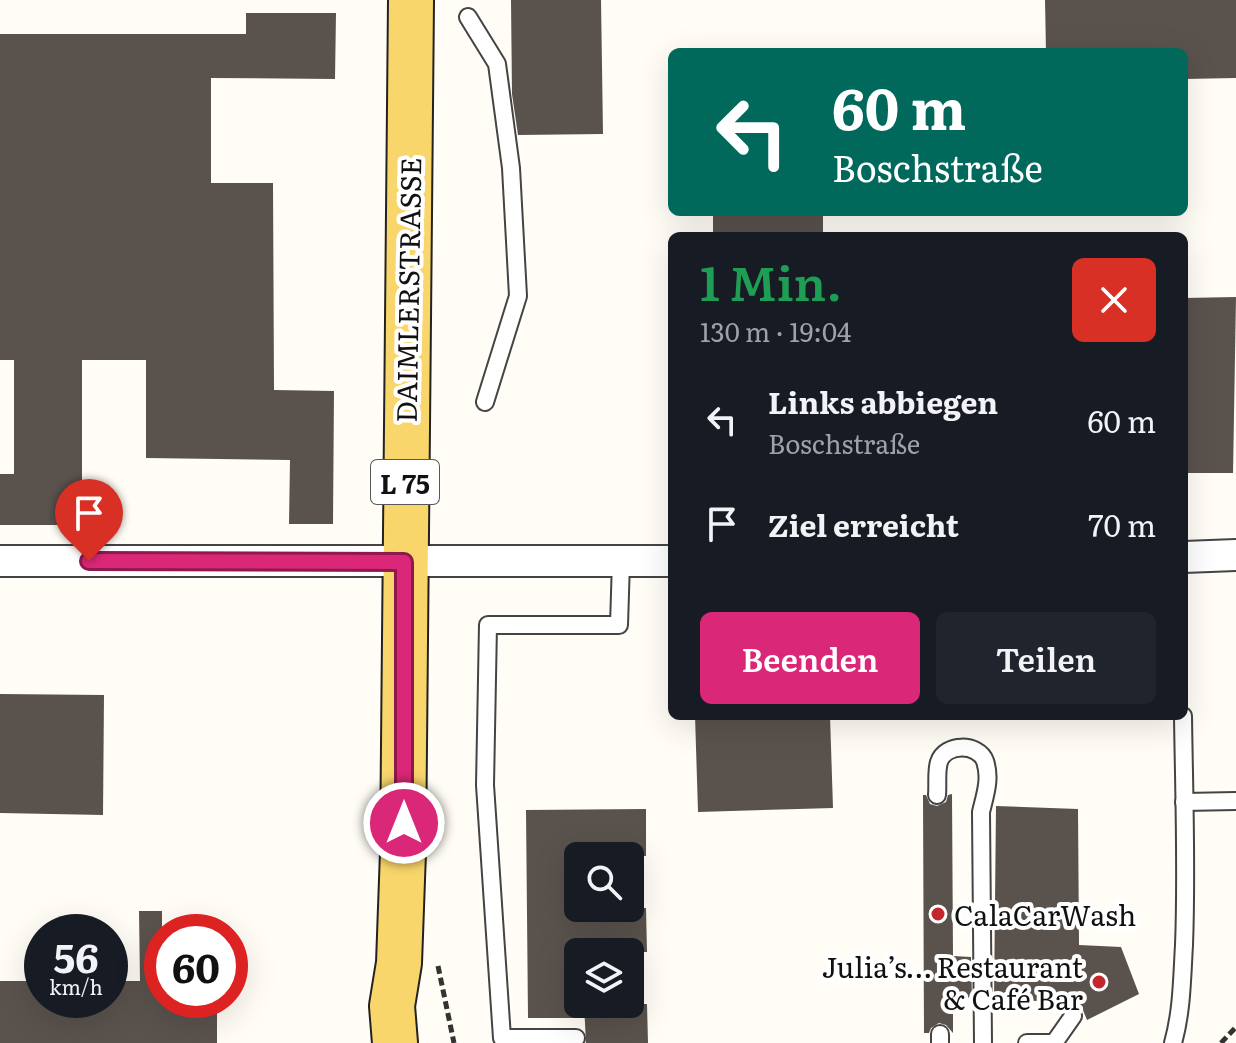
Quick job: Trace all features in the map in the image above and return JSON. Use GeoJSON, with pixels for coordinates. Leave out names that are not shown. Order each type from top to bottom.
{"type":"FeatureCollection","features":[{"type":"Feature","properties":{"kind":"main road","name":"DAIMLERSTRASSE"},"geometry":{"type":"LineString","coordinates":[[395,1043],[392,1006],[399,963],[404,837],[411,0]]}},
{"type":"Feature","properties":{"kind":"main road","name":"DAIMLERSTRASSE"},"geometry":{"type":"LineString","coordinates":[[399,963],[423,1043]]}},
{"type":"Feature","properties":{"kind":"street"},"geometry":{"type":"LineString","coordinates":[[1188,557],[1236,555]]}},
{"type":"Feature","properties":{"kind":"street"},"geometry":{"type":"LineString","coordinates":[[0,561],[668,561]]}},
{"type":"Feature","properties":{"kind":"lane"},"geometry":{"type":"LineString","coordinates":[[468,17],[497,64],[511,168],[518,296],[485,402]]}},
{"type":"Feature","properties":{"kind":"lane"},"geometry":{"type":"LineString","coordinates":[[576,1038],[502,1038],[485,785],[488,625],[619,625],[621,561]]}},
{"type":"Feature","properties":{"kind":"lane"},"geometry":{"type":"LineString","coordinates":[[1173,1043],[1182,992],[1185,931],[1183,720]]}},
{"type":"Feature","properties":{"kind":"lane"},"geometry":{"type":"LineString","coordinates":[[937,795],[939,762],[944,754],[957,747],[973,748],[984,758],[988,783],[981,812],[983,1043]]}},
{"type":"Feature","properties":{"kind":"lane"},"geometry":{"type":"LineString","coordinates":[[1184,802],[1236,801]]}},
{"type":"Feature","properties":{"kind":"lane"},"geometry":{"type":"LineString","coordinates":[[1027,1043],[1054,1043],[1073,1016]]}},
{"type":"Feature","properties":{"kind":"path"},"geometry":{"type":"LineString","coordinates":[[1221,1043],[1236,1027]]}},
{"type":"Feature","properties":{"kind":"building"},"geometry":{"type":"Polygon","coordinates":[[[511,0],[601,0],[603,134],[518,135],[512,94],[511,0]]]}},
{"type":"Feature","properties":{"kind":"building"},"geometry":{"type":"Polygon","coordinates":[[[1045,0],[1236,0],[1236,78],[1188,79],[1188,48],[1046,48],[1045,0]]]}},
{"type":"Feature","properties":{"kind":"building"},"geometry":{"type":"Polygon","coordinates":[[[246,13],[336,13],[335,79],[211,78],[211,183],[273,183],[274,390],[334,391],[333,524],[289,524],[290,460],[146,458],[146,360],[82,360],[82,525],[0,525],[0,474],[14,474],[14,360],[0,360],[0,34],[246,34],[246,13]]]}},
{"type":"Feature","properties":{"kind":"building"},"geometry":{"type":"Polygon","coordinates":[[[713,216],[823,216],[823,232],[713,232],[713,216]]]}},
{"type":"Feature","properties":{"kind":"building"},"geometry":{"type":"Polygon","coordinates":[[[1236,297],[1233,473],[1188,473],[1188,298],[1236,297]]]}},
{"type":"Feature","properties":{"kind":"building"},"geometry":{"type":"Polygon","coordinates":[[[0,694],[104,695],[103,815],[0,813],[0,694]]]}},
{"type":"Feature","properties":{"kind":"building"},"geometry":{"type":"Polygon","coordinates":[[[695,720],[830,720],[833,808],[698,812],[695,720]]]}},
{"type":"Feature","properties":{"kind":"building","name":"CalaCarWash"},"geometry":{"type":"Polygon","coordinates":[[[952,794],[953,956],[971,957],[972,998],[953,997],[953,1033],[946,1025],[939,1023],[929,1033],[924,1033],[923,795],[930,804],[937,806],[946,802],[948,795],[952,794]]]}},
{"type":"Feature","properties":{"kind":"building"},"geometry":{"type":"Polygon","coordinates":[[[996,806],[1078,809],[1079,945],[1121,947],[1139,994],[1087,1020],[1080,1003],[994,999],[996,806]]]}},
{"type":"Feature","properties":{"kind":"building"},"geometry":{"type":"Polygon","coordinates":[[[646,809],[646,856],[644,842],[564,842],[564,922],[644,922],[646,908],[647,952],[644,952],[644,938],[564,938],[564,1018],[528,1018],[526,810],[646,809]]]}},
{"type":"Feature","properties":{"kind":"building"},"geometry":{"type":"Polygon","coordinates":[[[139,911],[162,911],[162,914],[144,914],[144,1018],[217,1018],[217,1043],[0,1043],[0,981],[24,981],[24,1018],[128,1018],[128,981],[140,981],[139,911]]]}},
{"type":"Feature","properties":{"kind":"building"},"geometry":{"type":"Polygon","coordinates":[[[644,1004],[647,1004],[648,1043],[586,1043],[585,1018],[644,1018],[644,1004]]]}},
{"type":"Feature","properties":{"kind":"place","name":"CalaCarWash"},"geometry":{"type":"Point","coordinates":[938,914]}},
{"type":"Feature","properties":{"kind":"place","name":"Julia’s… Restaurant & Café Bar"},"geometry":{"type":"Point","coordinates":[1099,982]}},
{"type":"Feature","properties":{"kind":"route"},"geometry":{"type":"LineString","coordinates":[[89,561],[404,562],[404,823]]}}]}
